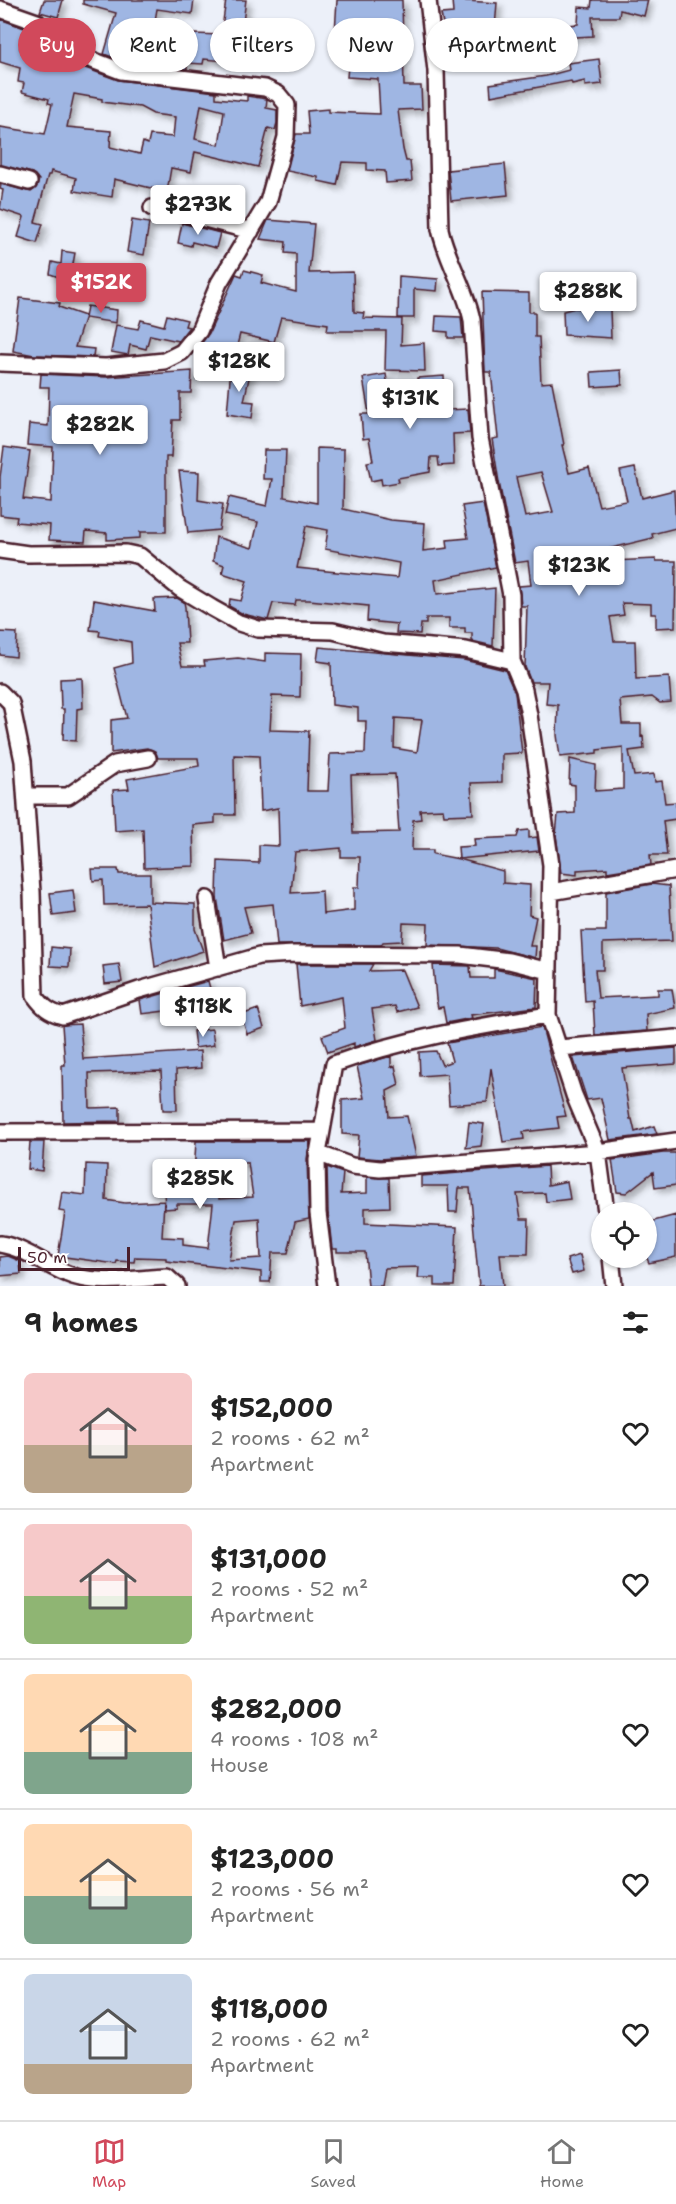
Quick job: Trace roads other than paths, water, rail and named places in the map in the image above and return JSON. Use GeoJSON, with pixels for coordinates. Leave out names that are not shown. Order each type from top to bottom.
{"type":"FeatureCollection","features":[{"type":"Feature","properties":{"kind":"street"},"geometry":{"type":"LineString","coordinates":[[428,0],[436,71],[440,229],[444,247],[469,306],[472,320],[480,438],[511,595],[512,660],[524,690],[531,726],[550,865],[548,1015],[574,1095],[598,1152],[605,1202]]}},
{"type":"Feature","properties":{"kind":"street"},"geometry":{"type":"LineString","coordinates":[[0,9],[37,22],[53,45],[121,71],[265,88],[278,94],[287,105],[286,138],[268,202],[219,283],[199,331],[182,352],[164,361],[106,367],[0,363]]}},
{"type":"Feature","properties":{"kind":"street"},"geometry":{"type":"LineString","coordinates":[[0,174],[29,182]]}},
{"type":"Feature","properties":{"kind":"street"},"geometry":{"type":"LineString","coordinates":[[152,208],[250,231]]}},
{"type":"Feature","properties":{"kind":"street"},"geometry":{"type":"LineString","coordinates":[[0,550],[28,554],[126,553],[140,556],[179,588],[239,623],[258,629],[333,631],[383,643],[466,650],[512,660]]}},
{"type":"Feature","properties":{"kind":"street"},"geometry":{"type":"LineString","coordinates":[[0,692],[11,703],[23,761],[32,892],[35,996],[42,1007],[63,1016],[139,990],[260,956],[449,954],[508,961],[549,971]]}},
{"type":"Feature","properties":{"kind":"street"},"geometry":{"type":"LineString","coordinates":[[26,796],[68,796],[115,764],[148,758]]}},
{"type":"Feature","properties":{"kind":"street"},"geometry":{"type":"LineString","coordinates":[[551,892],[676,870]]}},
{"type":"Feature","properties":{"kind":"street"},"geometry":{"type":"LineString","coordinates":[[207,899],[218,968]]}},
{"type":"Feature","properties":{"kind":"street"},"geometry":{"type":"LineString","coordinates":[[327,1286],[318,1213],[317,1153],[334,1064],[367,1053],[455,1031],[548,1015]]}},
{"type":"Feature","properties":{"kind":"street"},"geometry":{"type":"LineString","coordinates":[[559,1048],[676,1038]]}},
{"type":"Feature","properties":{"kind":"street"},"geometry":{"type":"LineString","coordinates":[[0,1132],[320,1131]]}},
{"type":"Feature","properties":{"kind":"street"},"geometry":{"type":"LineString","coordinates":[[317,1153],[352,1166],[380,1169],[598,1152],[676,1141]]}},
{"type":"Feature","properties":{"kind":"street"},"geometry":{"type":"LineString","coordinates":[[0,1244],[29,1254],[73,1276],[89,1279],[166,1277],[177,1286]]}},
{"type":"Feature","properties":{"kind":"street"},"geometry":{"type":"LineString","coordinates":[[609,1285],[611,1268]]}}]}
